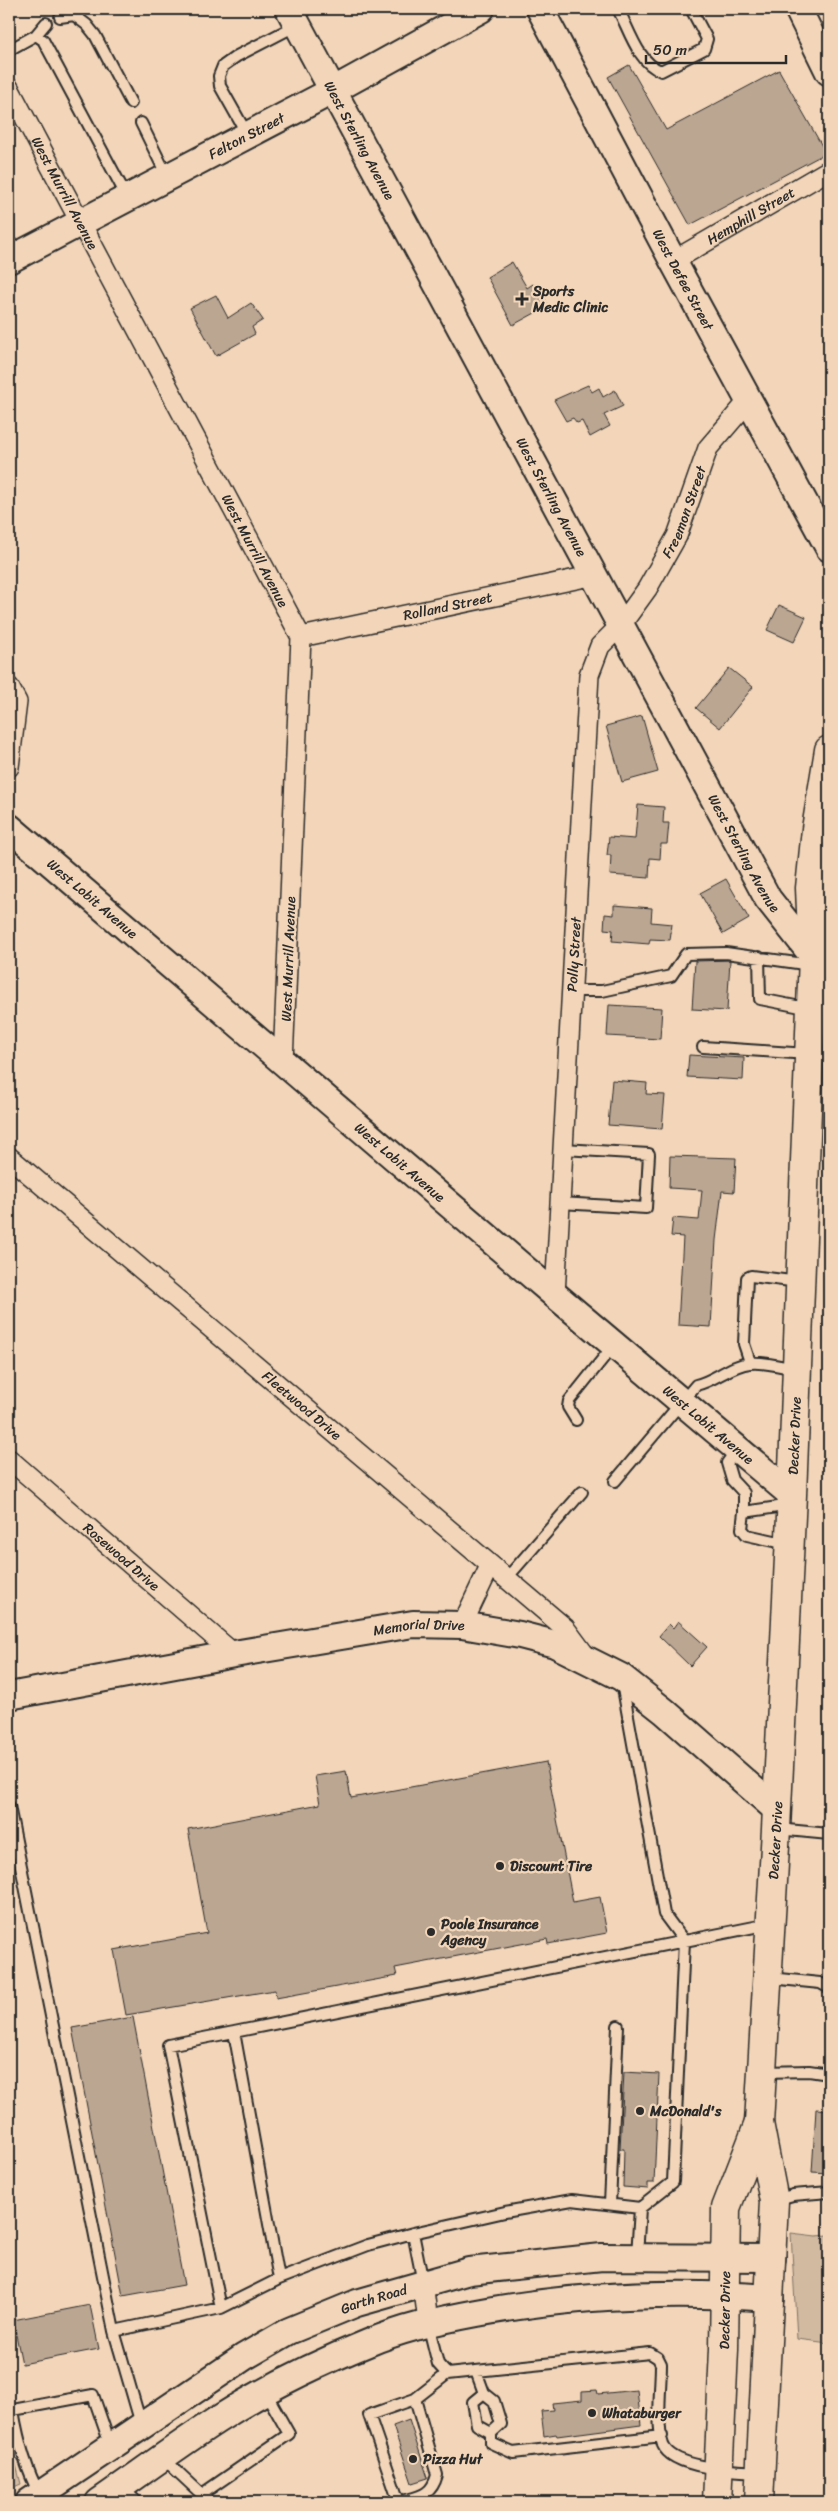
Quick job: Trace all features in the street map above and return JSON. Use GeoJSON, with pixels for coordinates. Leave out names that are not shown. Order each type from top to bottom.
{"type":"FeatureCollection","features":[{"type":"Feature","properties":{"kind":"main road","name":"Felton Street"},"geometry":{"type":"LineString","coordinates":[[9,260],[80,221],[332,91],[481,9]]}},
{"type":"Feature","properties":{"kind":"main road","name":"West Defee Street"},"geometry":{"type":"LineString","coordinates":[[540,9],[673,261],[750,399],[829,548]]}},
{"type":"Feature","properties":{"kind":"main road"},"geometry":{"type":"LineString","coordinates":[[798,9],[829,72]]}},
{"type":"Feature","properties":{"kind":"main road","name":"West Sterling Avenue"},"geometry":{"type":"LineString","coordinates":[[294,17],[332,91],[595,575],[768,899],[818,965]]}},
{"type":"Feature","properties":{"kind":"main road","name":"Decker Drive"},"geometry":{"type":"LineString","coordinates":[[717,2502],[726,2208],[758,2123],[762,2072],[777,1819],[790,1544],[811,1009],[818,965],[810,888],[824,810],[829,759]]}},
{"type":"Feature","properties":{"kind":"main road","name":"West Lobit Avenue"},"geometry":{"type":"LineString","coordinates":[[9,827],[555,1295],[737,1448],[792,1500]]}},
{"type":"Feature","properties":{"kind":"main road","name":"Memorial Drive"},"geometry":{"type":"LineString","coordinates":[[9,1696],[234,1654],[413,1624],[462,1624],[520,1634],[555,1644],[621,1677],[664,1711],[777,1819]]}},
{"type":"Feature","properties":{"kind":"main road","name":"Decker Drive"},"geometry":{"type":"LineString","coordinates":[[758,2123],[774,2200],[759,2502]]}},
{"type":"Feature","properties":{"kind":"main road","name":"Garth Road"},"geometry":{"type":"LineString","coordinates":[[38,2500],[141,2425],[244,2357],[289,2331],[357,2303],[469,2271],[602,2257],[772,2258]]}},
{"type":"Feature","properties":{"kind":"main road"},"geometry":{"type":"LineString","coordinates":[[99,2502],[129,2495],[163,2458],[218,2420],[266,2393],[305,2372],[369,2342],[428,2322],[507,2307],[594,2296],[724,2295],[770,2298]]}},
{"type":"Feature","properties":{"kind":"main road"},"geometry":{"type":"LineString","coordinates":[[244,2357],[266,2393]]}},
{"type":"Feature","properties":{"kind":"street","name":"West Murrill Avenue"},"geometry":{"type":"LineString","coordinates":[[9,88],[301,637],[283,1062]]}},
{"type":"Feature","properties":{"kind":"street","name":"Hemphill Street"},"geometry":{"type":"LineString","coordinates":[[673,261],[829,170]]}},
{"type":"Feature","properties":{"kind":"street","name":"Freemon Street"},"geometry":{"type":"LineString","coordinates":[[621,625],[647,589],[677,536],[708,448],[750,399]]}},
{"type":"Feature","properties":{"kind":"street","name":"Rolland Street"},"geometry":{"type":"LineString","coordinates":[[301,637],[595,575]]}},
{"type":"Feature","properties":{"kind":"street","name":"Polly Street"},"geometry":{"type":"LineString","coordinates":[[555,1295],[589,675],[600,646],[621,625]]}},
{"type":"Feature","properties":{"kind":"street"},"geometry":{"type":"LineString","coordinates":[[9,687],[17,702],[9,767]]}},
{"type":"Feature","properties":{"kind":"street","name":"Fleetwood Drive"},"geometry":{"type":"LineString","coordinates":[[9,1157],[565,1628],[589,1660]]}},
{"type":"Feature","properties":{"kind":"street","name":"Rosewood Drive"},"geometry":{"type":"LineString","coordinates":[[9,1459],[234,1654]]}},
{"type":"Feature","properties":{"kind":"street"},"geometry":{"type":"LineString","coordinates":[[462,1624],[490,1566]]}},
{"type":"Feature","properties":{"kind":"street"},"geometry":{"type":"LineString","coordinates":[[423,2283],[428,2322]]}},
{"type":"Feature","properties":{"kind":"lane"},"geometry":{"type":"LineString","coordinates":[[618,9],[645,61],[653,68],[662,71],[704,49],[707,44],[707,39],[691,9]]}},
{"type":"Feature","properties":{"kind":"lane"},"geometry":{"type":"LineString","coordinates":[[60,17],[74,15],[87,25],[95,35],[131,103]]}},
{"type":"Feature","properties":{"kind":"lane"},"geometry":{"type":"LineString","coordinates":[[247,134],[220,86],[219,76],[223,66],[294,17]]}},
{"type":"Feature","properties":{"kind":"lane"},"geometry":{"type":"LineString","coordinates":[[9,50],[36,35],[46,23]]}},
{"type":"Feature","properties":{"kind":"lane"},"geometry":{"type":"LineString","coordinates":[[36,35],[42,40],[127,197]]}},
{"type":"Feature","properties":{"kind":"lane"},"geometry":{"type":"LineString","coordinates":[[141,122],[167,176]]}},
{"type":"Feature","properties":{"kind":"lane"},"geometry":{"type":"LineString","coordinates":[[572,991],[602,991],[671,976],[686,954],[726,953],[818,965]]}},
{"type":"Feature","properties":{"kind":"lane"},"geometry":{"type":"LineString","coordinates":[[759,957],[760,999],[811,1009]]}},
{"type":"Feature","properties":{"kind":"lane"},"geometry":{"type":"LineString","coordinates":[[703,1047],[809,1055]]}},
{"type":"Feature","properties":{"kind":"lane"},"geometry":{"type":"LineString","coordinates":[[560,1202],[646,1208],[649,1154],[563,1149]]}},
{"type":"Feature","properties":{"kind":"lane"},"geometry":{"type":"LineString","coordinates":[[750,1362],[744,1344],[746,1278],[751,1276],[800,1282]]}},
{"type":"Feature","properties":{"kind":"lane"},"geometry":{"type":"LineString","coordinates":[[576,1420],[568,1407],[569,1401],[614,1345]]}},
{"type":"Feature","properties":{"kind":"lane"},"geometry":{"type":"LineString","coordinates":[[615,1481],[696,1385],[710,1382],[750,1362],[798,1370]]}},
{"type":"Feature","properties":{"kind":"lane"},"geometry":{"type":"LineString","coordinates":[[737,1448],[727,1463],[732,1480],[744,1493],[742,1529],[747,1535],[790,1544]]}},
{"type":"Feature","properties":{"kind":"lane"},"geometry":{"type":"LineString","coordinates":[[506,1579],[582,1492]]}},
{"type":"Feature","properties":{"kind":"lane"},"geometry":{"type":"LineString","coordinates":[[744,1512],[792,1500]]}},
{"type":"Feature","properties":{"kind":"lane"},"geometry":{"type":"LineString","coordinates":[[114,2331],[221,2308],[279,2279],[368,2245],[413,2233],[550,2203],[572,2200],[640,2208],[673,2182],[684,1941],[664,1914],[621,1677]]}},
{"type":"Feature","properties":{"kind":"lane"},"geometry":{"type":"LineString","coordinates":[[9,1806],[114,2331],[141,2425]]}},
{"type":"Feature","properties":{"kind":"lane"},"geometry":{"type":"LineString","coordinates":[[777,1819],[829,1834]]}},
{"type":"Feature","properties":{"kind":"lane"},"geometry":{"type":"LineString","coordinates":[[221,2308],[168,2044],[770,1924]]}},
{"type":"Feature","properties":{"kind":"lane"},"geometry":{"type":"LineString","coordinates":[[767,1978],[820,1983],[829,1988]]}},
{"type":"Feature","properties":{"kind":"lane"},"geometry":{"type":"LineString","coordinates":[[610,2204],[618,2026]]}},
{"type":"Feature","properties":{"kind":"lane"},"geometry":{"type":"LineString","coordinates":[[234,2032],[279,2279]]}},
{"type":"Feature","properties":{"kind":"lane"},"geometry":{"type":"LineString","coordinates":[[762,2072],[809,2071],[829,2074]]}},
{"type":"Feature","properties":{"kind":"lane"},"geometry":{"type":"LineString","coordinates":[[774,2200],[793,2195],[829,2192]]}},
{"type":"Feature","properties":{"kind":"lane"},"geometry":{"type":"LineString","coordinates":[[637,2257],[640,2208]]}},
{"type":"Feature","properties":{"kind":"lane"},"geometry":{"type":"LineString","coordinates":[[413,2233],[423,2283]]}},
{"type":"Feature","properties":{"kind":"lane"},"geometry":{"type":"LineString","coordinates":[[428,2322],[438,2364],[447,2374]]}},
{"type":"Feature","properties":{"kind":"lane"},"geometry":{"type":"LineString","coordinates":[[415,2399],[437,2475],[434,2486],[427,2493],[399,2502],[369,2415],[415,2399],[447,2374],[650,2353],[662,2364],[662,2436],[664,2446],[677,2458],[719,2470],[761,2472]]}},
{"type":"Feature","properties":{"kind":"lane"},"geometry":{"type":"LineString","coordinates":[[476,2371],[484,2393],[494,2401],[501,2424],[491,2434],[490,2443],[513,2453],[662,2436]]}},
{"type":"Feature","properties":{"kind":"lane"},"geometry":{"type":"LineString","coordinates":[[202,2494],[289,2434],[266,2393]]}},
{"type":"Feature","properties":{"kind":"lane"},"geometry":{"type":"LineString","coordinates":[[484,2393],[473,2402],[478,2425],[491,2434]]}},
{"type":"Feature","properties":{"kind":"lane"},"geometry":{"type":"LineString","coordinates":[[38,2500],[18,2441],[13,2410],[93,2396],[111,2447]]}},
{"type":"Feature","properties":{"kind":"lane"},"geometry":{"type":"LineString","coordinates":[[163,2458],[210,2502]]}},
{"type":"Feature","properties":{"kind":"shaded area"},"geometry":{"type":"Polygon","coordinates":[[[791,2233],[816,2236],[829,2235],[829,2343],[797,2339],[791,2233]]]}},
{"type":"Feature","properties":{"kind":"shaded area"},"geometry":{"type":"Polygon","coordinates":[[[9,2437],[21,2484],[9,2489],[9,2437]]]}},
{"type":"Feature","properties":{"kind":"building"},"geometry":{"type":"Polygon","coordinates":[[[629,65],[666,130],[779,70],[826,153],[690,225],[608,77],[629,65]]]}},
{"type":"Feature","properties":{"kind":"building","name":"Sports Medic Clinic"},"geometry":{"type":"Polygon","coordinates":[[[512,262],[527,288],[533,284],[537,292],[541,291],[548,306],[513,325],[487,277],[512,262]]]}},
{"type":"Feature","properties":{"kind":"building"},"geometry":{"type":"Polygon","coordinates":[[[216,295],[228,318],[251,303],[263,320],[252,327],[255,334],[216,356],[190,308],[216,295]]]}},
{"type":"Feature","properties":{"kind":"building"},"geometry":{"type":"Polygon","coordinates":[[[588,385],[592,392],[599,388],[603,397],[615,390],[623,406],[604,415],[610,426],[590,437],[582,421],[577,423],[573,418],[566,421],[554,400],[588,385]]]}},
{"type":"Feature","properties":{"kind":"building"},"geometry":{"type":"Polygon","coordinates":[[[779,605],[806,617],[794,642],[767,630],[779,605]]]}},
{"type":"Feature","properties":{"kind":"building"},"geometry":{"type":"Polygon","coordinates":[[[729,668],[753,687],[720,728],[696,708],[729,668]]]}},
{"type":"Feature","properties":{"kind":"building"},"geometry":{"type":"Polygon","coordinates":[[[642,716],[658,772],[622,782],[606,726],[642,716]]]}},
{"type":"Feature","properties":{"kind":"building"},"geometry":{"type":"Polygon","coordinates":[[[638,805],[664,807],[663,823],[669,823],[667,844],[661,844],[660,859],[650,858],[649,878],[610,875],[611,855],[607,855],[609,837],[635,839],[638,805]]]}},
{"type":"Feature","properties":{"kind":"building"},"geometry":{"type":"Polygon","coordinates":[[[726,879],[749,919],[723,934],[700,893],[726,879]]]}},
{"type":"Feature","properties":{"kind":"building"},"geometry":{"type":"Polygon","coordinates":[[[614,905],[652,908],[651,922],[672,924],[670,940],[650,939],[649,944],[612,941],[613,930],[604,929],[605,914],[614,915],[614,905]]]}},
{"type":"Feature","properties":{"kind":"building"},"geometry":{"type":"Polygon","coordinates":[[[730,960],[727,1011],[692,1009],[695,961],[730,960]]]}},
{"type":"Feature","properties":{"kind":"building"},"geometry":{"type":"Polygon","coordinates":[[[609,1005],[662,1008],[660,1039],[607,1036],[609,1005]]]}},
{"type":"Feature","properties":{"kind":"building"},"geometry":{"type":"Polygon","coordinates":[[[689,1055],[744,1058],[743,1080],[687,1077],[689,1055]]]}},
{"type":"Feature","properties":{"kind":"building"},"geometry":{"type":"Polygon","coordinates":[[[612,1080],[647,1083],[646,1094],[665,1095],[662,1129],[608,1125],[612,1080]]]}},
{"type":"Feature","properties":{"kind":"building"},"geometry":{"type":"Polygon","coordinates":[[[670,1156],[736,1158],[734,1192],[722,1191],[716,1240],[711,1327],[678,1325],[683,1237],[671,1236],[673,1218],[699,1220],[702,1190],[669,1188],[670,1156]]]}},
{"type":"Feature","properties":{"kind":"building"},"geometry":{"type":"Polygon","coordinates":[[[678,1621],[707,1647],[690,1666],[659,1636],[669,1624],[673,1628],[678,1621]]]}},
{"type":"Feature","properties":{"kind":"building"},"geometry":{"type":"Polygon","coordinates":[[[546,1762],[573,1902],[600,1897],[607,1933],[548,1944],[547,1939],[395,1968],[397,1976],[276,1998],[275,1990],[126,2015],[114,1950],[207,1933],[188,1829],[320,1804],[315,1776],[346,1771],[351,1798],[546,1762]]]}},
{"type":"Feature","properties":{"kind":"building"},"geometry":{"type":"Polygon","coordinates":[[[133,2017],[184,2285],[123,2296],[72,2028],[133,2017]]]}},
{"type":"Feature","properties":{"kind":"building","name":"McDonald's"},"geometry":{"type":"Polygon","coordinates":[[[624,2072],[659,2074],[654,2183],[648,2183],[648,2189],[623,2187],[624,2149],[620,2149],[624,2072]]]}},
{"type":"Feature","properties":{"kind":"building"},"geometry":{"type":"Polygon","coordinates":[[[816,2109],[829,2110],[829,2173],[812,2172],[816,2109]]]}},
{"type":"Feature","properties":{"kind":"building"},"geometry":{"type":"Polygon","coordinates":[[[90,2305],[99,2349],[22,2364],[13,2320],[90,2305]]]}},
{"type":"Feature","properties":{"kind":"building","name":"Whataburger"},"geometry":{"type":"Polygon","coordinates":[[[597,2390],[598,2394],[637,2390],[641,2425],[544,2436],[541,2411],[553,2410],[552,2403],[582,2400],[582,2391],[597,2390]]]}},
{"type":"Feature","properties":{"kind":"building","name":"Pizza Hut"},"geometry":{"type":"Polygon","coordinates":[[[409,2420],[428,2478],[412,2483],[393,2426],[409,2420]]]}},
{"type":"Feature","properties":{"kind":"place","name":"Sports Medic Clinic"},"geometry":{"type":"Point","coordinates":[522,299]}},
{"type":"Feature","properties":{"kind":"place","name":"Discount Tire"},"geometry":{"type":"Point","coordinates":[500,1866]}},
{"type":"Feature","properties":{"kind":"place","name":"Poole Insurance Agency"},"geometry":{"type":"Point","coordinates":[431,1932]}},
{"type":"Feature","properties":{"kind":"place","name":"McDonald's"},"geometry":{"type":"Point","coordinates":[640,2111]}},
{"type":"Feature","properties":{"kind":"place","name":"Whataburger"},"geometry":{"type":"Point","coordinates":[592,2413]}},
{"type":"Feature","properties":{"kind":"place","name":"Pizza Hut"},"geometry":{"type":"Point","coordinates":[413,2459]}}]}
